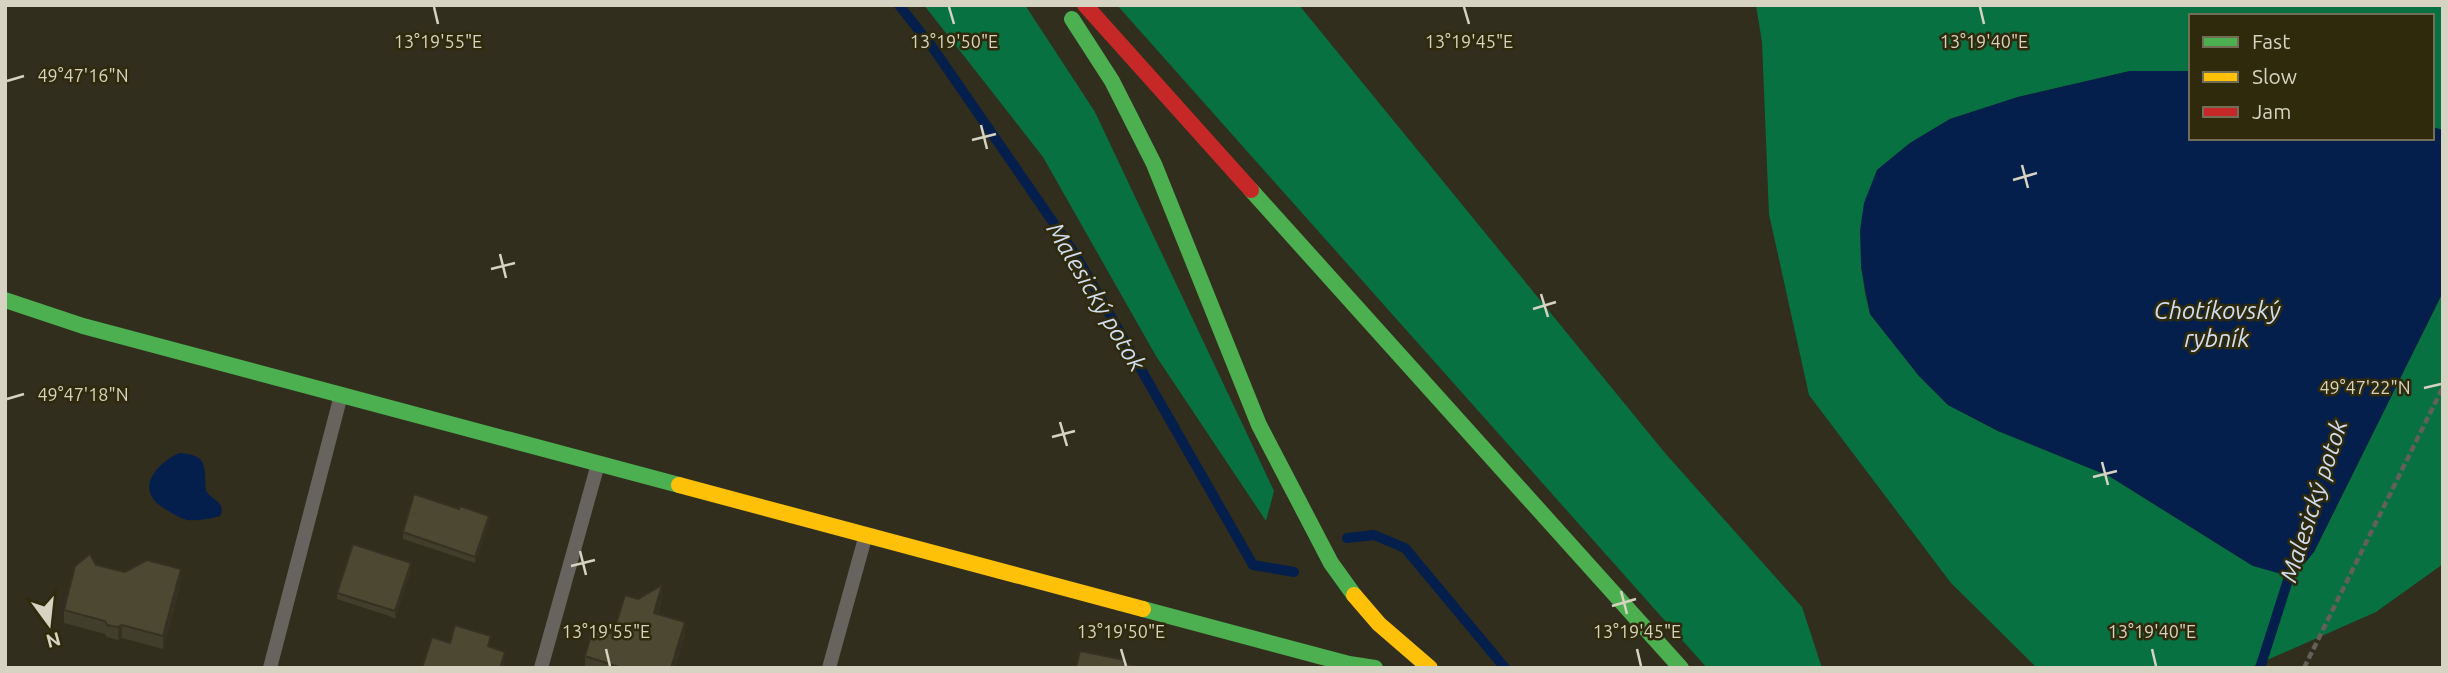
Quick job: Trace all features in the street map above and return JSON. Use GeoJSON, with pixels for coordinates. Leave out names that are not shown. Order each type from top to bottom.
{"type":"FeatureCollection","features":[{"type":"Feature","properties":{"kind":"main road"},"geometry":{"type":"LineString","coordinates":[[1064,5],[1112,81],[1154,164],[1259,425],[1331,563],[1379,624],[1430,668]]}},
{"type":"Feature","properties":{"kind":"main road"},"geometry":{"type":"LineString","coordinates":[[1085,5],[1681,668]]}},
{"type":"Feature","properties":{"kind":"main road"},"geometry":{"type":"LineString","coordinates":[[5,300],[83,326],[865,536],[1349,664],[1376,668]]}},
{"type":"Feature","properties":{"kind":"lane"},"geometry":{"type":"LineString","coordinates":[[270,668],[341,395]]}},
{"type":"Feature","properties":{"kind":"lane"},"geometry":{"type":"LineString","coordinates":[[541,668],[598,464]]}},
{"type":"Feature","properties":{"kind":"lane"},"geometry":{"type":"LineString","coordinates":[[829,668],[865,536]]}},
{"type":"Feature","properties":{"kind":"path"},"geometry":{"type":"LineString","coordinates":[[2304,668],[2443,387]]}},
{"type":"Feature","properties":{"kind":"green space"},"geometry":{"type":"Polygon","coordinates":[[[924,5],[1025,5],[1095,112],[1274,491],[1266,521],[1156,356],[1043,157],[924,5]]]}},
{"type":"Feature","properties":{"kind":"green space"},"geometry":{"type":"Polygon","coordinates":[[[1117,5],[1299,5],[1665,453],[1802,607],[1822,668],[1707,668],[1117,5]]]}},
{"type":"Feature","properties":{"kind":"green space"},"geometry":{"type":"Polygon","coordinates":[[[1756,5],[2443,5],[2443,130],[2434,128],[2434,14],[2189,14],[2189,71],[2130,71],[2018,97],[1950,119],[1910,143],[1877,170],[1861,266],[1870,314],[1919,376],[1948,405],[1998,431],[2109,476],[2253,566],[2314,552],[2443,292],[2443,564],[2376,612],[2249,668],[2037,668],[1951,583],[1809,395],[1769,214],[1762,42],[1756,5]]]}},
{"type":"Feature","properties":{"kind":"water","name":"Chotíkovský rybník"},"geometry":{"type":"Polygon","coordinates":[[[2130,71],[2189,71],[2189,140],[2434,140],[2434,128],[2443,130],[2443,292],[2314,552],[2305,563],[2281,574],[2253,566],[2109,476],[1998,431],[1948,405],[1919,376],[1870,314],[1861,266],[1860,230],[1864,203],[1877,170],[1910,143],[1950,119],[2018,97],[2130,71]]]}},
{"type":"Feature","properties":{"kind":"water"},"geometry":{"type":"Polygon","coordinates":[[[179,453],[196,456],[203,463],[206,491],[222,508],[220,516],[187,520],[167,510],[151,495],[149,487],[155,472],[179,453]]]}},
{"type":"Feature","properties":{"kind":"building"},"geometry":{"type":"Polygon","coordinates":[[[414,494],[489,516],[475,557],[403,532],[414,494]]]}},
{"type":"Feature","properties":{"kind":"building"},"geometry":{"type":"Polygon","coordinates":[[[353,544],[411,563],[395,611],[337,593],[353,544]]]}},
{"type":"Feature","properties":{"kind":"building"},"geometry":{"type":"Polygon","coordinates":[[[90,554],[96,565],[125,572],[147,560],[181,569],[163,636],[122,625],[107,625],[105,621],[64,610],[75,566],[90,554]]]}},
{"type":"Feature","properties":{"kind":"building"},"geometry":{"type":"Polygon","coordinates":[[[662,585],[654,613],[685,622],[671,668],[622,668],[585,656],[593,628],[613,634],[625,595],[638,599],[662,585]]]}},
{"type":"Feature","properties":{"kind":"building"},"geometry":{"type":"Polygon","coordinates":[[[455,625],[491,636],[488,646],[505,652],[500,668],[422,668],[432,637],[450,643],[455,625]]]}},
{"type":"Feature","properties":{"kind":"building"},"geometry":{"type":"Polygon","coordinates":[[[1080,651],[1125,660],[1124,663],[1142,668],[1076,668],[1080,651]]]}},
{"type":"Feature","properties":{"kind":"waterway","name":"Malesický potok"},"geometry":{"type":"LineString","coordinates":[[899,5],[933,48],[1075,254],[1253,565],[1294,572]]}},
{"type":"Feature","properties":{"kind":"waterway","name":"Malesický potok"},"geometry":{"type":"LineString","coordinates":[[1347,538],[1374,535],[1405,548],[1505,668]]}},
{"type":"Feature","properties":{"kind":"waterway","name":"Malesický potok"},"geometry":{"type":"LineString","coordinates":[[2260,668],[2295,558]]}},
{"type":"Feature","properties":{"kind":"traffic: fast"},"geometry":{"type":"LineString","coordinates":[[1072,19],[1112,81],[1154,164],[1259,425],[1331,563],[1354,595]]}},
{"type":"Feature","properties":{"kind":"traffic: fast"},"geometry":{"type":"LineString","coordinates":[[1251,190],[1681,668]]}},
{"type":"Feature","properties":{"kind":"traffic: fast"},"geometry":{"type":"LineString","coordinates":[[5,300],[83,326],[679,485]]}},
{"type":"Feature","properties":{"kind":"traffic: fast"},"geometry":{"type":"LineString","coordinates":[[1143,609],[1349,664],[1375,668]]}},
{"type":"Feature","properties":{"kind":"traffic: slow"},"geometry":{"type":"LineString","coordinates":[[679,485],[1143,609]]}},
{"type":"Feature","properties":{"kind":"traffic: slow"},"geometry":{"type":"LineString","coordinates":[[1354,595],[1379,624],[1430,668]]}},
{"type":"Feature","properties":{"kind":"traffic: jam"},"geometry":{"type":"LineString","coordinates":[[1085,5],[1251,190]]}}]}
